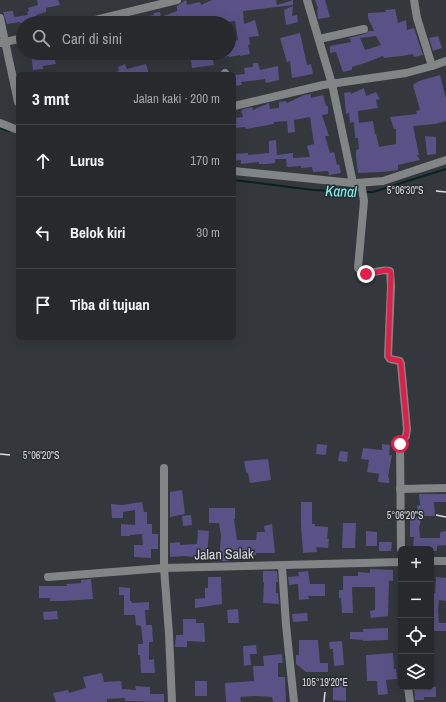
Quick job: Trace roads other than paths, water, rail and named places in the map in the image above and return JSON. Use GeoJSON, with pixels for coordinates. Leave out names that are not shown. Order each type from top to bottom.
{"type":"FeatureCollection","features":[{"type":"Feature","properties":{"kind":"street"},"geometry":{"type":"LineString","coordinates":[[112,16],[177,0]]}},
{"type":"Feature","properties":{"kind":"street"},"geometry":{"type":"LineString","coordinates":[[307,0],[364,201],[358,268],[362,273],[366,274],[387,270],[390,271],[391,274],[388,356],[390,359],[400,361],[401,364],[407,429],[406,436],[400,444],[401,546]]}},
{"type":"Feature","properties":{"kind":"street"},"geometry":{"type":"LineString","coordinates":[[414,0],[417,18],[432,66]]}},
{"type":"Feature","properties":{"kind":"street"},"geometry":{"type":"LineString","coordinates":[[0,18],[3,43],[16,94]]}},
{"type":"Feature","properties":{"kind":"street"},"geometry":{"type":"LineString","coordinates":[[319,39],[364,29]]}},
{"type":"Feature","properties":{"kind":"street"},"geometry":{"type":"LineString","coordinates":[[3,43],[16,40]]}},
{"type":"Feature","properties":{"kind":"street"},"geometry":{"type":"LineString","coordinates":[[236,105],[323,84],[332,84],[406,72],[446,61]]}},
{"type":"Feature","properties":{"kind":"street"},"geometry":{"type":"LineString","coordinates":[[0,123],[16,129]]}},
{"type":"Feature","properties":{"kind":"street"},"geometry":{"type":"LineString","coordinates":[[236,171],[359,184],[383,181],[446,160]]}},
{"type":"Feature","properties":{"kind":"street"},"geometry":{"type":"LineString","coordinates":[[164,468],[164,568],[172,702]]}},
{"type":"Feature","properties":{"kind":"street"},"geometry":{"type":"LineString","coordinates":[[400,489],[446,488]]}},
{"type":"Feature","properties":{"kind":"street"},"geometry":{"type":"LineString","coordinates":[[434,561],[446,561]]}},
{"type":"Feature","properties":{"kind":"street","name":"Jalan Salak"},"geometry":{"type":"LineString","coordinates":[[48,577],[164,568],[398,562]]}},
{"type":"Feature","properties":{"kind":"street"},"geometry":{"type":"LineString","coordinates":[[282,566],[286,625],[294,702]]}},
{"type":"Feature","properties":{"kind":"street"},"geometry":{"type":"LineString","coordinates":[[408,690],[410,702]]}},
{"type":"Feature","properties":{"kind":"waterway","name":"Kanal"},"geometry":{"type":"LineString","coordinates":[[0,128],[9,131]]}},
{"type":"Feature","properties":{"kind":"waterway","name":"Kanal"},"geometry":{"type":"LineString","coordinates":[[365,192],[373,192],[446,169]]}},
{"type":"Feature","properties":{"kind":"waterway","name":"Kanal"},"geometry":{"type":"LineString","coordinates":[[236,180],[313,190],[360,192]]}}]}
